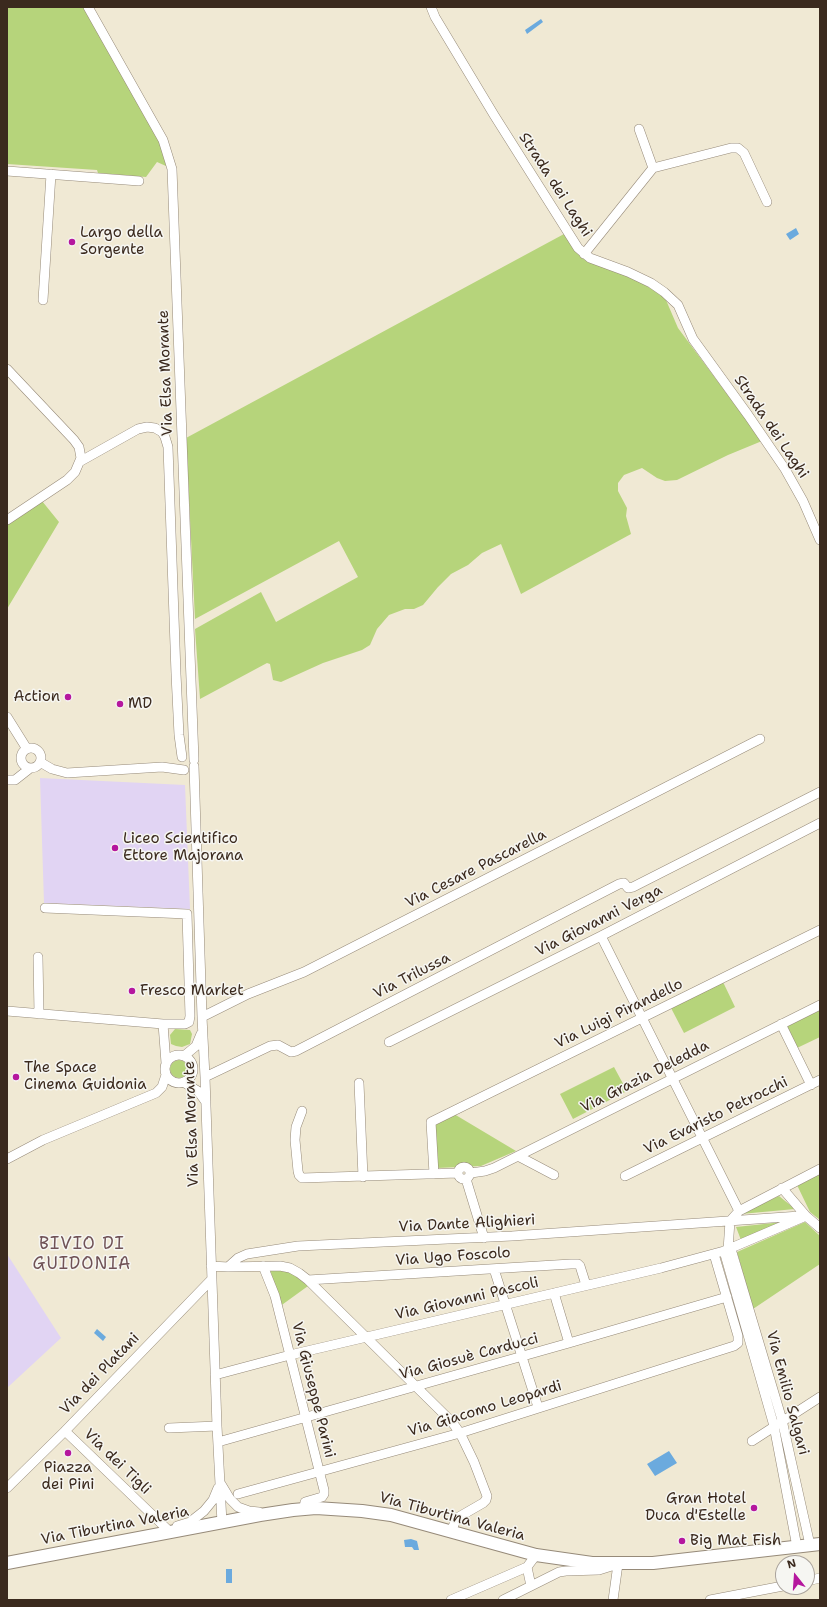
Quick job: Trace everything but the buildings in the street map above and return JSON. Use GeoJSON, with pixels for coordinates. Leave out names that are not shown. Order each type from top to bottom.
{"type":"FeatureCollection","features":[{"type":"Feature","properties":{"kind":"main road","name":"Via Tiburtina Valeria"},"geometry":{"type":"LineString","coordinates":[[7,1563],[163,1532],[304,1508],[334,1508],[376,1512],[405,1518],[536,1555],[586,1563],[618,1564],[662,1562],[809,1545]]}},
{"type":"Feature","properties":{"kind":"street","name":"Via Elsa Morante"},"geometry":{"type":"LineString","coordinates":[[88,7],[160,136],[167,151],[172,169],[194,763],[202,1031],[205,1067],[215,1375],[222,1523]]}},
{"type":"Feature","properties":{"kind":"street","name":"Strada dei Laghi"},"geometry":{"type":"LineString","coordinates":[[431,7],[502,128],[568,233],[584,254],[590,258],[645,280],[664,292],[676,302],[693,338],[785,469],[820,540]]}},
{"type":"Feature","properties":{"kind":"street"},"geometry":{"type":"LineString","coordinates":[[639,129],[653,168]]}},
{"type":"Feature","properties":{"kind":"street"},"geometry":{"type":"LineString","coordinates":[[584,254],[653,168],[731,148],[738,148],[744,153],[767,202]]}},
{"type":"Feature","properties":{"kind":"street"},"geometry":{"type":"LineString","coordinates":[[7,171],[140,181]]}},
{"type":"Feature","properties":{"kind":"street"},"geometry":{"type":"LineString","coordinates":[[43,300],[51,174]]}},
{"type":"Feature","properties":{"kind":"street"},"geometry":{"type":"LineString","coordinates":[[7,369],[74,440],[80,451],[81,461]]}},
{"type":"Feature","properties":{"kind":"street"},"geometry":{"type":"LineString","coordinates":[[7,520],[67,480],[75,472],[81,461],[138,429],[147,427],[155,428],[162,432],[168,447],[178,735],[181,758],[180,766],[184,770]]}},
{"type":"Feature","properties":{"kind":"street"},"geometry":{"type":"LineString","coordinates":[[7,717],[28,749]]}},
{"type":"Feature","properties":{"kind":"street","name":"Via Cesare Pascarella"},"geometry":{"type":"LineString","coordinates":[[202,1017],[255,991],[304,972],[760,739]]}},
{"type":"Feature","properties":{"kind":"street"},"geometry":{"type":"LineString","coordinates":[[7,780],[15,780],[30,769],[36,767],[40,762],[40,755],[37,750],[28,749],[22,753],[20,760],[23,766],[30,769]]}},
{"type":"Feature","properties":{"kind":"street"},"geometry":{"type":"LineString","coordinates":[[40,762],[52,769],[67,772],[162,767],[190,770],[194,763],[188,755],[162,767]]}},
{"type":"Feature","properties":{"kind":"street","name":"Via Trilussa"},"geometry":{"type":"LineString","coordinates":[[205,1077],[270,1046],[278,1045],[291,1052],[296,1051],[619,884],[624,883],[628,888],[640,884],[820,792]]}},
{"type":"Feature","properties":{"kind":"street","name":"Via Giovanni Verga"},"geometry":{"type":"LineString","coordinates":[[389,1042],[601,936],[820,823]]}},
{"type":"Feature","properties":{"kind":"street"},"geometry":{"type":"LineString","coordinates":[[7,1011],[163,1024],[183,1024],[188,1022],[190,1019],[187,914],[45,908]]}},
{"type":"Feature","properties":{"kind":"street","name":"Via Luigi Pirandello"},"geometry":{"type":"LineString","coordinates":[[434,1174],[431,1122],[820,930]]}},
{"type":"Feature","properties":{"kind":"street"},"geometry":{"type":"LineString","coordinates":[[601,936],[739,1211]]}},
{"type":"Feature","properties":{"kind":"street"},"geometry":{"type":"LineString","coordinates":[[38,957],[39,1014]]}},
{"type":"Feature","properties":{"kind":"street","name":"Via Grazia Deledda"},"geometry":{"type":"LineString","coordinates":[[468,1176],[494,1168],[671,1078],[820,1005]]}},
{"type":"Feature","properties":{"kind":"street"},"geometry":{"type":"LineString","coordinates":[[7,1159],[43,1140],[156,1093],[162,1087],[166,1075],[163,1024]]}},
{"type":"Feature","properties":{"kind":"street"},"geometry":{"type":"LineString","coordinates":[[781,1024],[811,1085]]}},
{"type":"Feature","properties":{"kind":"street"},"geometry":{"type":"LineString","coordinates":[[166,1063],[171,1057],[181,1055],[196,1046],[202,1031]]}},
{"type":"Feature","properties":{"kind":"street"},"geometry":{"type":"LineString","coordinates":[[164,1046],[169,1051],[181,1055],[196,1057],[205,1067],[200,1074],[186,1080],[175,1082],[166,1075]]}},
{"type":"Feature","properties":{"kind":"street"},"geometry":{"type":"LineString","coordinates":[[181,1055],[191,1062],[193,1066],[193,1071],[186,1080]]}},
{"type":"Feature","properties":{"kind":"street"},"geometry":{"type":"LineString","coordinates":[[186,1080],[198,1090],[206,1102]]}},
{"type":"Feature","properties":{"kind":"street","name":"Via Evaristo Petrocchi"},"geometry":{"type":"LineString","coordinates":[[625,1176],[820,1080]]}},
{"type":"Feature","properties":{"kind":"street"},"geometry":{"type":"LineString","coordinates":[[359,1083],[363,1177]]}},
{"type":"Feature","properties":{"kind":"street"},"geometry":{"type":"LineString","coordinates":[[302,1111],[297,1122],[295,1136],[298,1171],[300,1177],[309,1179],[458,1173],[462,1179],[468,1176],[484,1238]]}},
{"type":"Feature","properties":{"kind":"street"},"geometry":{"type":"LineString","coordinates":[[518,1156],[554,1174]]}},
{"type":"Feature","properties":{"kind":"street"},"geometry":{"type":"LineString","coordinates":[[728,1250],[730,1221],[739,1211],[820,1169]]}},
{"type":"Feature","properties":{"kind":"street"},"geometry":{"type":"LineString","coordinates":[[782,1188],[806,1216],[820,1228]]}},
{"type":"Feature","properties":{"kind":"street","name":"Via Dante Alighieri"},"geometry":{"type":"LineString","coordinates":[[228,1267],[238,1258],[247,1254],[318,1245],[484,1238],[806,1216]]}},
{"type":"Feature","properties":{"kind":"street","name":"Via Giovanni Pascoli"},"geometry":{"type":"LineString","coordinates":[[215,1375],[290,1355],[714,1254],[728,1250],[806,1216]]}},
{"type":"Feature","properties":{"kind":"street","name":"Via Emilio Salgari"},"geometry":{"type":"LineString","coordinates":[[728,1250],[782,1420],[809,1545]]}},
{"type":"Feature","properties":{"kind":"street","name":"Via Emilio Salgari"},"geometry":{"type":"LineString","coordinates":[[728,1250],[774,1426],[809,1545]]}},
{"type":"Feature","properties":{"kind":"street"},"geometry":{"type":"LineString","coordinates":[[714,1254],[727,1297]]}},
{"type":"Feature","properties":{"kind":"street","name":"Via Ugo Foscolo"},"geometry":{"type":"LineString","coordinates":[[308,1280],[576,1264],[581,1268],[586,1285]]}},
{"type":"Feature","properties":{"kind":"street"},"geometry":{"type":"LineString","coordinates":[[211,1266],[280,1266],[290,1268],[308,1280],[452,1422],[460,1433],[479,1473],[486,1492],[486,1498],[482,1504],[457,1518],[450,1531]]}},
{"type":"Feature","properties":{"kind":"street","name":"Via Giuseppe Parini"},"geometry":{"type":"LineString","coordinates":[[263,1266],[275,1296],[324,1494],[320,1497],[305,1502],[304,1508]]}},
{"type":"Feature","properties":{"kind":"street"},"geometry":{"type":"LineString","coordinates":[[494,1269],[538,1407]]}},
{"type":"Feature","properties":{"kind":"street","name":"Via dei Platani"},"geometry":{"type":"LineString","coordinates":[[7,1488],[65,1431],[212,1279]]}},
{"type":"Feature","properties":{"kind":"street"},"geometry":{"type":"LineString","coordinates":[[554,1293],[569,1343]]}},
{"type":"Feature","properties":{"kind":"street","name":"Via Giacomo Leopardi"},"geometry":{"type":"LineString","coordinates":[[238,1494],[319,1473],[460,1433],[729,1347],[738,1343],[738,1336],[727,1297]]}},
{"type":"Feature","properties":{"kind":"street","name":"Via Giosuè Carducci"},"geometry":{"type":"LineString","coordinates":[[218,1442],[727,1297]]}},
{"type":"Feature","properties":{"kind":"street"},"geometry":{"type":"LineString","coordinates":[[752,1441],[782,1420],[820,1397]]}},
{"type":"Feature","properties":{"kind":"street"},"geometry":{"type":"LineString","coordinates":[[169,1428],[217,1426]]}},
{"type":"Feature","properties":{"kind":"street","name":"Via dei Tigli"},"geometry":{"type":"LineString","coordinates":[[65,1431],[163,1532]]}},
{"type":"Feature","properties":{"kind":"street","name":"Via Elsa Morante"},"geometry":{"type":"LineString","coordinates":[[163,1532],[190,1522],[204,1511],[214,1498],[220,1481]]}},
{"type":"Feature","properties":{"kind":"street","name":"Via Elsa Morante"},"geometry":{"type":"LineString","coordinates":[[220,1481],[230,1499],[241,1509],[254,1512],[283,1511]]}},
{"type":"Feature","properties":{"kind":"street"},"geometry":{"type":"LineString","coordinates":[[451,1600],[527,1566],[536,1555]]}},
{"type":"Feature","properties":{"kind":"street"},"geometry":{"type":"LineString","coordinates":[[502,1600],[562,1571],[595,1570],[618,1564],[613,1600]]}},
{"type":"Feature","properties":{"kind":"street"},"geometry":{"type":"LineString","coordinates":[[527,1566],[531,1586]]}},
{"type":"Feature","properties":{"kind":"street"},"geometry":{"type":"LineString","coordinates":[[710,1600],[775,1588]]}},
{"type":"Feature","properties":{"kind":"shaded area","name":"Liceo Scientifico Ettore Majorana"},"geometry":{"type":"Polygon","coordinates":[[[40,778],[185,785],[190,909],[44,903],[40,778]]]}},
{"type":"Feature","properties":{"kind":"shaded area"},"geometry":{"type":"Polygon","coordinates":[[[7,1254],[61,1338],[7,1388],[7,1254]]]}},
{"type":"Feature","properties":{"kind":"green space"},"geometry":{"type":"Polygon","coordinates":[[[7,7],[84,7],[160,140],[165,153],[166,166],[157,162],[146,177],[98,173],[97,170],[7,164],[7,7]]]}},
{"type":"Feature","properties":{"kind":"green space"},"geometry":{"type":"Polygon","coordinates":[[[564,234],[580,254],[640,282],[660,294],[666,300],[678,328],[762,441],[728,455],[677,480],[665,481],[657,478],[642,468],[624,475],[618,483],[618,491],[627,508],[626,516],[631,534],[521,594],[501,544],[482,553],[468,565],[451,574],[423,605],[414,609],[405,609],[389,615],[377,629],[370,645],[362,650],[323,663],[281,682],[273,680],[270,664],[267,663],[200,699],[195,629],[261,592],[276,622],[358,577],[339,541],[195,619],[186,438],[564,234]]]}},
{"type":"Feature","properties":{"kind":"green space"},"geometry":{"type":"Polygon","coordinates":[[[42,501],[59,522],[7,609],[7,524],[42,501]]]}},
{"type":"Feature","properties":{"kind":"green space"},"geometry":{"type":"Polygon","coordinates":[[[723,982],[735,1007],[684,1033],[671,1008],[723,982]]]}},
{"type":"Feature","properties":{"kind":"green space"},"geometry":{"type":"Polygon","coordinates":[[[820,1009],[820,1037],[797,1048],[786,1025],[820,1009]]]}},
{"type":"Feature","properties":{"kind":"green space"},"geometry":{"type":"Polygon","coordinates":[[[175,1029],[190,1030],[192,1034],[190,1044],[182,1047],[171,1044],[170,1035],[175,1029]]]}},
{"type":"Feature","properties":{"kind":"green space"},"geometry":{"type":"Polygon","coordinates":[[[179,1060],[185,1063],[188,1069],[185,1075],[179,1078],[173,1075],[170,1069],[173,1063],[179,1060]]]}},
{"type":"Feature","properties":{"kind":"green space"},"geometry":{"type":"Polygon","coordinates":[[[614,1067],[627,1091],[573,1119],[560,1094],[614,1067]]]}},
{"type":"Feature","properties":{"kind":"green space"},"geometry":{"type":"Polygon","coordinates":[[[454,1114],[516,1151],[481,1166],[437,1168],[435,1124],[454,1114]]]}},
{"type":"Feature","properties":{"kind":"green space"},"geometry":{"type":"Polygon","coordinates":[[[820,1173],[820,1220],[810,1212],[797,1185],[820,1173]]]}},
{"type":"Feature","properties":{"kind":"green space"},"geometry":{"type":"Polygon","coordinates":[[[779,1196],[795,1209],[741,1214],[779,1196]]]}},
{"type":"Feature","properties":{"kind":"green space"},"geometry":{"type":"Polygon","coordinates":[[[783,1222],[741,1240],[736,1227],[783,1222]]]}},
{"type":"Feature","properties":{"kind":"green space"},"geometry":{"type":"Polygon","coordinates":[[[805,1222],[820,1236],[820,1264],[753,1309],[737,1252],[805,1222]]]}},
{"type":"Feature","properties":{"kind":"green space"},"geometry":{"type":"Polygon","coordinates":[[[270,1268],[291,1272],[308,1286],[279,1307],[270,1268]]]}},
{"type":"Feature","properties":{"kind":"water"},"geometry":{"type":"Polygon","coordinates":[[[541,19],[543,22],[527,34],[525,30],[541,19]]]}},
{"type":"Feature","properties":{"kind":"water"},"geometry":{"type":"Polygon","coordinates":[[[796,228],[799,234],[790,240],[786,234],[796,228]]]}},
{"type":"Feature","properties":{"kind":"water"},"geometry":{"type":"Polygon","coordinates":[[[97,1329],[106,1337],[103,1341],[94,1333],[97,1329]]]}},
{"type":"Feature","properties":{"kind":"water"},"geometry":{"type":"Polygon","coordinates":[[[669,1451],[677,1463],[655,1476],[647,1464],[669,1451]]]}},
{"type":"Feature","properties":{"kind":"water"},"geometry":{"type":"Polygon","coordinates":[[[411,1539],[417,1541],[419,1550],[414,1550],[412,1547],[405,1547],[404,1540],[411,1539]]]}},
{"type":"Feature","properties":{"kind":"water"},"geometry":{"type":"Polygon","coordinates":[[[226,1569],[232,1569],[232,1583],[226,1583],[226,1569]]]}},
{"type":"Feature","properties":{"kind":"place","name":"Largo della Sorgente"},"geometry":{"type":"Point","coordinates":[72,242]}},
{"type":"Feature","properties":{"kind":"place","name":"Action"},"geometry":{"type":"Point","coordinates":[68,697]}},
{"type":"Feature","properties":{"kind":"place","name":"MD"},"geometry":{"type":"Point","coordinates":[120,704]}},
{"type":"Feature","properties":{"kind":"place","name":"Liceo Scientifico Ettore Majorana"},"geometry":{"type":"Point","coordinates":[115,848]}},
{"type":"Feature","properties":{"kind":"place","name":"Fresco Market"},"geometry":{"type":"Point","coordinates":[132,991]}},
{"type":"Feature","properties":{"kind":"place","name":"The Space Cinema Guidonia"},"geometry":{"type":"Point","coordinates":[16,1077]}},
{"type":"Feature","properties":{"kind":"place","name":"Piazza dei Pini"},"geometry":{"type":"Point","coordinates":[68,1453]}},
{"type":"Feature","properties":{"kind":"place","name":"Gran Hotel Duca d'Estelle"},"geometry":{"type":"Point","coordinates":[754,1508]}},
{"type":"Feature","properties":{"kind":"place","name":"Big Mat Fish"},"geometry":{"type":"Point","coordinates":[682,1541]}},
{"type":"Feature","properties":{"kind":"district","name":"BIVIO DI GUIDONIA"},"geometry":{"type":"Point","coordinates":[82,1255]}}]}
